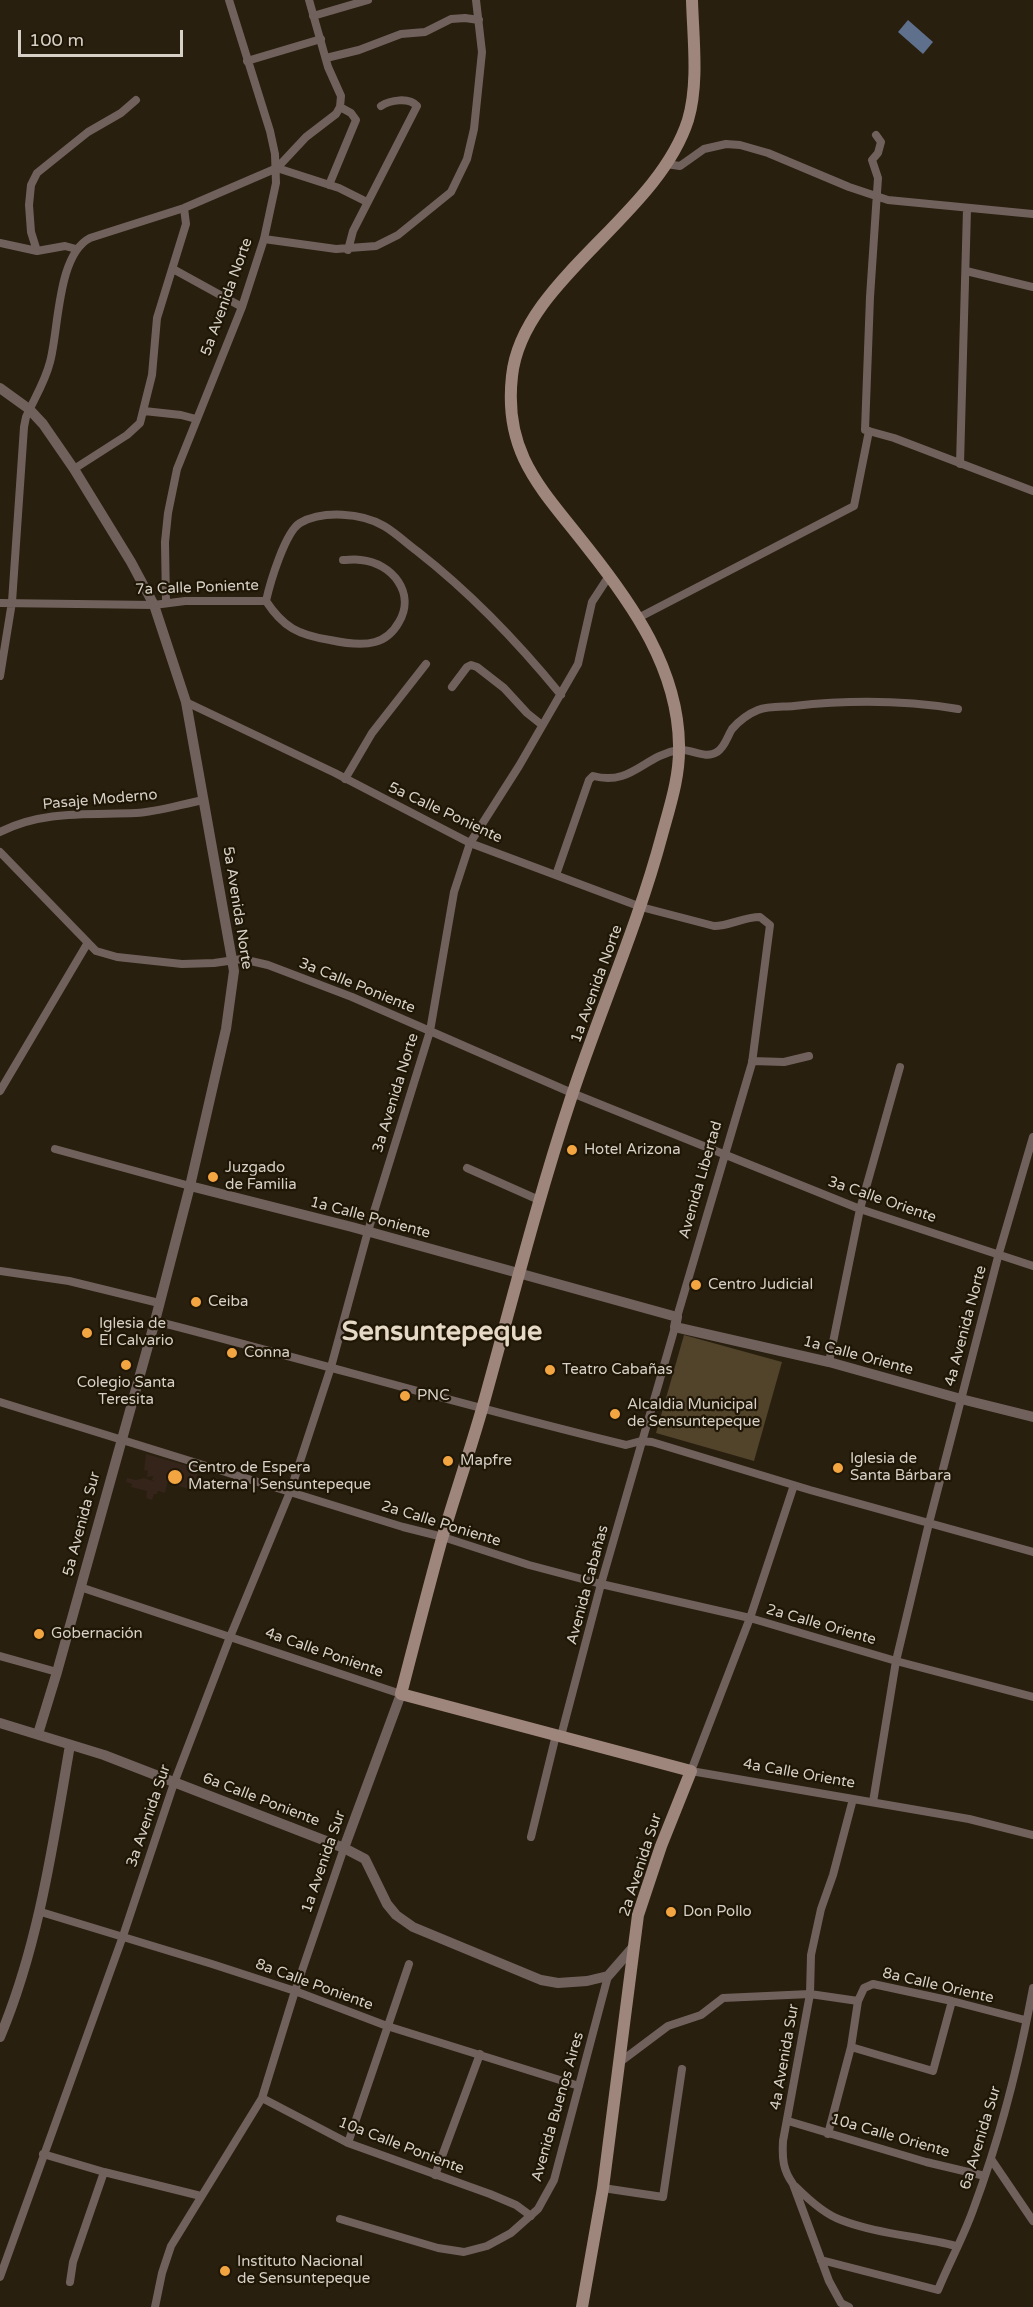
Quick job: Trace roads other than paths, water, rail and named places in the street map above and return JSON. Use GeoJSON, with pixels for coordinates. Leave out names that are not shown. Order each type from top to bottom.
{"type":"FeatureCollection","features":[{"type":"Feature","properties":{"kind":"main road","name":"1a Avenida Norte"},"geometry":{"type":"LineString","coordinates":[[482,1410],[517,1274],[572,1093],[641,907],[657,854],[676,782],[679,749],[675,699],[659,658],[638,618],[609,576],[539,487],[525,464],[513,426],[512,376],[521,342],[542,307],[570,273],[637,204],[666,164],[686,126],[692,102],[693,0]]}},
{"type":"Feature","properties":{"kind":"main road","name":"1a Avenida Sur"},"geometry":{"type":"LineString","coordinates":[[400,1694],[443,1537],[482,1410]]}},
{"type":"Feature","properties":{"kind":"main road","name":"4a Calle Poniente"},"geometry":{"type":"LineString","coordinates":[[400,1694],[559,1736]]}},
{"type":"Feature","properties":{"kind":"main road","name":"4a Calle Oriente"},"geometry":{"type":"LineString","coordinates":[[559,1736],[691,1771]]}},
{"type":"Feature","properties":{"kind":"main road","name":"2a Avenida Sur"},"geometry":{"type":"LineString","coordinates":[[582,2307],[603,2188],[638,1915],[661,1846],[691,1771]]}},
{"type":"Feature","properties":{"kind":"street","name":"5a Avenida Norte"},"geometry":{"type":"LineString","coordinates":[[166,603],[165,542],[171,492],[177,469],[242,307],[264,239],[276,183],[277,168],[270,131],[229,0]]}},
{"type":"Feature","properties":{"kind":"street"},"geometry":{"type":"LineString","coordinates":[[0,676],[12,602],[24,427],[29,409],[51,361],[67,272],[76,249],[90,238],[184,208],[277,168],[306,137],[336,114],[340,107],[341,96],[326,58],[309,0]]}},
{"type":"Feature","properties":{"kind":"street"},"geometry":{"type":"LineString","coordinates":[[313,16],[368,0]]}},
{"type":"Feature","properties":{"kind":"street"},"geometry":{"type":"LineString","coordinates":[[264,239],[348,250],[376,246],[398,235],[451,192],[467,159],[474,129],[482,51],[476,0]]}},
{"type":"Feature","properties":{"kind":"street"},"geometry":{"type":"LineString","coordinates":[[326,58],[359,50],[401,34],[425,32],[451,19],[479,20]]}},
{"type":"Feature","properties":{"kind":"street"},"geometry":{"type":"LineString","coordinates":[[247,61],[321,39]]}},
{"type":"Feature","properties":{"kind":"street"},"geometry":{"type":"LineString","coordinates":[[37,251],[31,232],[28,204],[31,184],[37,173],[88,132],[121,113],[136,100]]}},
{"type":"Feature","properties":{"kind":"street"},"geometry":{"type":"LineString","coordinates":[[348,250],[353,231],[390,163],[417,106],[406,100],[381,106]]}},
{"type":"Feature","properties":{"kind":"street"},"geometry":{"type":"LineString","coordinates":[[329,185],[356,120],[351,113],[340,107]]}},
{"type":"Feature","properties":{"kind":"street"},"geometry":{"type":"LineString","coordinates":[[876,135],[881,142],[878,153],[872,160],[878,178],[870,297],[865,430],[1033,491]]}},
{"type":"Feature","properties":{"kind":"street"},"geometry":{"type":"LineString","coordinates":[[666,164],[680,166],[704,149],[714,146],[740,145],[768,153],[849,188],[876,197],[904,203],[1033,214]]}},
{"type":"Feature","properties":{"kind":"street"},"geometry":{"type":"LineString","coordinates":[[277,168],[347,191],[367,202]]}},
{"type":"Feature","properties":{"kind":"street"},"geometry":{"type":"LineString","coordinates":[[74,469],[136,428],[144,411],[152,375],[157,318],[186,224],[184,208]]}},
{"type":"Feature","properties":{"kind":"street"},"geometry":{"type":"LineString","coordinates":[[960,464],[967,209]]}},
{"type":"Feature","properties":{"kind":"street"},"geometry":{"type":"LineString","coordinates":[[0,243],[37,251],[65,246],[76,249]]}},
{"type":"Feature","properties":{"kind":"street"},"geometry":{"type":"LineString","coordinates":[[173,269],[242,307]]}},
{"type":"Feature","properties":{"kind":"street"},"geometry":{"type":"LineString","coordinates":[[966,270],[1033,287]]}},
{"type":"Feature","properties":{"kind":"street","name":"5a Avenida Norte"},"geometry":{"type":"LineString","coordinates":[[0,388],[29,409],[43,424],[74,469],[131,562],[154,605],[186,702],[234,970],[226,1029],[190,1186],[155,1322]]}},
{"type":"Feature","properties":{"kind":"street"},"geometry":{"type":"LineString","coordinates":[[144,411],[182,415],[196,419]]}},
{"type":"Feature","properties":{"kind":"street"},"geometry":{"type":"LineString","coordinates":[[638,618],[854,506],[869,431]]}},
{"type":"Feature","properties":{"kind":"street","name":"7a Calle Poniente"},"geometry":{"type":"LineString","coordinates":[[0,603],[154,605],[266,601],[271,579],[286,542],[299,524],[318,517],[363,518],[384,526],[473,599],[518,642],[561,695]]}},
{"type":"Feature","properties":{"kind":"street"},"geometry":{"type":"LineString","coordinates":[[266,601],[285,625],[299,633],[361,644],[376,642],[386,637],[395,628],[407,601],[401,585],[391,572],[378,565],[362,560],[343,560]]}},
{"type":"Feature","properties":{"kind":"street"},"geometry":{"type":"LineString","coordinates":[[561,695],[578,664],[592,602],[609,576]]}},
{"type":"Feature","properties":{"kind":"street"},"geometry":{"type":"LineString","coordinates":[[345,779],[372,734],[426,664]]}},
{"type":"Feature","properties":{"kind":"street"},"geometry":{"type":"LineString","coordinates":[[452,687],[467,667],[471,665],[477,667],[504,688],[527,713],[542,725]]}},
{"type":"Feature","properties":{"kind":"street","name":"3a Avenida Norte"},"geometry":{"type":"LineString","coordinates":[[331,1367],[368,1232],[430,1031],[454,892],[470,843],[561,695]]}},
{"type":"Feature","properties":{"kind":"street","name":"5a Calle Poniente"},"geometry":{"type":"LineString","coordinates":[[186,702],[470,843],[641,907],[714,926],[723,926],[746,917],[760,916],[770,925]]}},
{"type":"Feature","properties":{"kind":"street"},"geometry":{"type":"LineString","coordinates":[[556,875],[589,780],[593,776],[619,779],[656,757],[679,749],[705,755],[716,753],[724,746],[731,730],[742,719],[759,709],[826,702],[879,702],[958,709]]}},
{"type":"Feature","properties":{"kind":"street","name":"Pasaje Moderno"},"geometry":{"type":"LineString","coordinates":[[0,832],[16,824],[47,817],[139,813],[204,800]]}},
{"type":"Feature","properties":{"kind":"street","name":"3a Calle Poniente"},"geometry":{"type":"LineString","coordinates":[[0,852],[96,951],[106,955],[148,961],[214,963],[242,959],[268,965],[352,997],[572,1093],[724,1154]]}},
{"type":"Feature","properties":{"kind":"street","name":"Avenida Libertad"},"geometry":{"type":"LineString","coordinates":[[642,1441],[752,1061],[770,925]]}},
{"type":"Feature","properties":{"kind":"street"},"geometry":{"type":"LineString","coordinates":[[0,1091],[87,944]]}},
{"type":"Feature","properties":{"kind":"street"},"geometry":{"type":"LineString","coordinates":[[752,1061],[784,1062],[808,1056]]}},
{"type":"Feature","properties":{"kind":"street"},"geometry":{"type":"LineString","coordinates":[[829,1362],[860,1209],[900,1067]]}},
{"type":"Feature","properties":{"kind":"street","name":"4a Avenida Norte"},"geometry":{"type":"LineString","coordinates":[[928,1523],[999,1253],[1033,1137]]}},
{"type":"Feature","properties":{"kind":"street","name":"1a Calle Poniente"},"geometry":{"type":"LineString","coordinates":[[56,1149],[368,1232],[676,1322]]}},
{"type":"Feature","properties":{"kind":"street","name":"3a Calle Oriente"},"geometry":{"type":"LineString","coordinates":[[724,1154],[860,1209],[1033,1266]]}},
{"type":"Feature","properties":{"kind":"street"},"geometry":{"type":"LineString","coordinates":[[467,1168],[539,1200]]}},
{"type":"Feature","properties":{"kind":"street"},"geometry":{"type":"LineString","coordinates":[[0,1271],[69,1281],[159,1303]]}},
{"type":"Feature","properties":{"kind":"street"},"geometry":{"type":"LineString","coordinates":[[155,1322],[331,1367],[482,1410],[626,1444],[652,1442],[794,1485],[1033,1552]]}},
{"type":"Feature","properties":{"kind":"street","name":"5a Avenida Sur"},"geometry":{"type":"LineString","coordinates":[[38,1734],[155,1322]]}},
{"type":"Feature","properties":{"kind":"street","name":"1a Calle Oriente"},"geometry":{"type":"LineString","coordinates":[[676,1322],[961,1399],[1033,1416]]}},
{"type":"Feature","properties":{"kind":"street","name":"3a Avenida Sur"},"geometry":{"type":"LineString","coordinates":[[0,2277],[123,1936],[174,1783],[230,1637],[290,1492],[331,1367]]}},
{"type":"Feature","properties":{"kind":"street","name":"2a Calle Poniente"},"geometry":{"type":"LineString","coordinates":[[0,1402],[403,1527],[601,1584]]}},
{"type":"Feature","properties":{"kind":"street","name":"Avenida Cabañas"},"geometry":{"type":"LineString","coordinates":[[531,1837],[642,1441]]}},
{"type":"Feature","properties":{"kind":"street","name":"2a Avenida Sur"},"geometry":{"type":"LineString","coordinates":[[691,1771],[750,1618],[794,1485]]}},
{"type":"Feature","properties":{"kind":"street"},"geometry":{"type":"LineString","coordinates":[[873,1802],[896,1661],[928,1523]]}},
{"type":"Feature","properties":{"kind":"street","name":"2a Calle Oriente"},"geometry":{"type":"LineString","coordinates":[[601,1584],[750,1618],[896,1661],[1033,1697]]}},
{"type":"Feature","properties":{"kind":"street","name":"4a Calle Poniente"},"geometry":{"type":"LineString","coordinates":[[80,1587],[400,1694]]}},
{"type":"Feature","properties":{"kind":"street"},"geometry":{"type":"LineString","coordinates":[[0,1656],[57,1672]]}},
{"type":"Feature","properties":{"kind":"street","name":"1a Avenida Sur"},"geometry":{"type":"LineString","coordinates":[[155,2307],[162,2273],[171,2246],[262,2098],[295,1991],[400,1694]]}},
{"type":"Feature","properties":{"kind":"street","name":"6a Calle Poniente"},"geometry":{"type":"LineString","coordinates":[[0,1723],[104,1755],[344,1848],[365,1859],[387,1904],[396,1915],[413,1927],[541,1980],[571,1983],[608,1976]]}},
{"type":"Feature","properties":{"kind":"street"},"geometry":{"type":"LineString","coordinates":[[0,2037],[40,1912],[70,1745]]}},
{"type":"Feature","properties":{"kind":"street","name":"4a Calle Oriente"},"geometry":{"type":"LineString","coordinates":[[691,1771],[969,1819],[1033,1835]]}},
{"type":"Feature","properties":{"kind":"street","name":"4a Avenida Sur"},"geometry":{"type":"LineString","coordinates":[[849,2307],[841,2303],[829,2281],[794,2184],[786,2175],[782,2160],[783,2141],[810,1994],[811,1955],[818,1920],[853,1799]]}},
{"type":"Feature","properties":{"kind":"street","name":"8a Calle Poniente"},"geometry":{"type":"LineString","coordinates":[[40,1912],[295,1991],[387,2026],[579,2086]]}},
{"type":"Feature","properties":{"kind":"street"},"geometry":{"type":"LineString","coordinates":[[608,1976],[635,1945]]}},
{"type":"Feature","properties":{"kind":"street"},"geometry":{"type":"LineString","coordinates":[[348,2143],[408,1964]]}},
{"type":"Feature","properties":{"kind":"street","name":"Avenida Buenos Aires"},"geometry":{"type":"LineString","coordinates":[[340,2219],[438,2248],[464,2252],[488,2246],[511,2233],[531,2216],[544,2200],[554,2180],[608,1976]]}},
{"type":"Feature","properties":{"kind":"street","name":"8a Calle Oriente"},"geometry":{"type":"LineString","coordinates":[[858,2001],[864,1988],[873,1984],[1025,2020]]}},
{"type":"Feature","properties":{"kind":"street","name":"6a Avenida Sur"},"geometry":{"type":"LineString","coordinates":[[821,2260],[938,2290],[972,2211],[991,2159],[1008,2102],[1033,1992]]}},
{"type":"Feature","properties":{"kind":"street"},"geometry":{"type":"LineString","coordinates":[[620,2062],[669,2026],[701,2015],[723,1998],[810,1994],[858,2001],[851,2047],[828,2134]]}},
{"type":"Feature","properties":{"kind":"street"},"geometry":{"type":"LineString","coordinates":[[851,2047],[933,2071],[952,2001]]}},
{"type":"Feature","properties":{"kind":"street"},"geometry":{"type":"LineString","coordinates":[[435,2175],[480,2054]]}},
{"type":"Feature","properties":{"kind":"street"},"geometry":{"type":"LineString","coordinates":[[603,2188],[663,2197],[682,2069]]}},
{"type":"Feature","properties":{"kind":"street","name":"10a Calle Poniente"},"geometry":{"type":"LineString","coordinates":[[262,2098],[348,2143],[516,2205],[531,2216]]}},
{"type":"Feature","properties":{"kind":"street","name":"10a Calle Oriente"},"geometry":{"type":"LineString","coordinates":[[788,2121],[985,2176]]}},
{"type":"Feature","properties":{"kind":"street"},"geometry":{"type":"LineString","coordinates":[[43,2154],[201,2196]]}},
{"type":"Feature","properties":{"kind":"street"},"geometry":{"type":"LineString","coordinates":[[991,2159],[1033,2221]]}},
{"type":"Feature","properties":{"kind":"street"},"geometry":{"type":"LineString","coordinates":[[70,2282],[73,2262],[104,2172]]}},
{"type":"Feature","properties":{"kind":"street"},"geometry":{"type":"LineString","coordinates":[[794,2184],[808,2200],[840,2220],[893,2234],[956,2246]]}},
{"type":"Feature","properties":{"kind":"water"},"geometry":{"type":"Polygon","coordinates":[[[908,20],[933,42],[923,54],[898,32],[908,20]]]}},
{"type":"Feature","properties":{"kind":"place","name":"Hotel Arizona"},"geometry":{"type":"Point","coordinates":[572,1150]}},
{"type":"Feature","properties":{"kind":"place","name":"Juzgado de Familia"},"geometry":{"type":"Point","coordinates":[213,1177]}},
{"type":"Feature","properties":{"kind":"place","name":"Centro Judicial"},"geometry":{"type":"Point","coordinates":[696,1285]}},
{"type":"Feature","properties":{"kind":"place","name":"Ceiba"},"geometry":{"type":"Point","coordinates":[196,1302]}},
{"type":"Feature","properties":{"kind":"place","name":"Iglesia de El Calvario"},"geometry":{"type":"Point","coordinates":[87,1333]}},
{"type":"Feature","properties":{"kind":"place","name":"Conna"},"geometry":{"type":"Point","coordinates":[232,1353]}},
{"type":"Feature","properties":{"kind":"place","name":"Colegio Santa Teresita"},"geometry":{"type":"Point","coordinates":[126,1365]}},
{"type":"Feature","properties":{"kind":"place","name":"Teatro Cabañas"},"geometry":{"type":"Point","coordinates":[550,1370]}},
{"type":"Feature","properties":{"kind":"place","name":"PNC"},"geometry":{"type":"Point","coordinates":[405,1396]}},
{"type":"Feature","properties":{"kind":"place","name":"Alcaldia Municipal de Sensuntepeque"},"geometry":{"type":"Point","coordinates":[615,1414]}},
{"type":"Feature","properties":{"kind":"place","name":"Mapfre"},"geometry":{"type":"Point","coordinates":[448,1461]}},
{"type":"Feature","properties":{"kind":"place","name":"Iglesia de Santa Bárbara"},"geometry":{"type":"Point","coordinates":[838,1468]}},
{"type":"Feature","properties":{"kind":"place","name":"Centro de Espera Materna | Sensuntepeque"},"geometry":{"type":"Point","coordinates":[175,1477]}},
{"type":"Feature","properties":{"kind":"place","name":"Gobernación"},"geometry":{"type":"Point","coordinates":[39,1634]}},
{"type":"Feature","properties":{"kind":"place","name":"Don Pollo"},"geometry":{"type":"Point","coordinates":[671,1912]}},
{"type":"Feature","properties":{"kind":"place","name":"Instituto Nacional de Sensuntepeque"},"geometry":{"type":"Point","coordinates":[225,2271]}},
{"type":"Feature","properties":{"kind":"district","name":"Sensuntepeque"},"geometry":{"type":"Point","coordinates":[442,1333]}}]}
